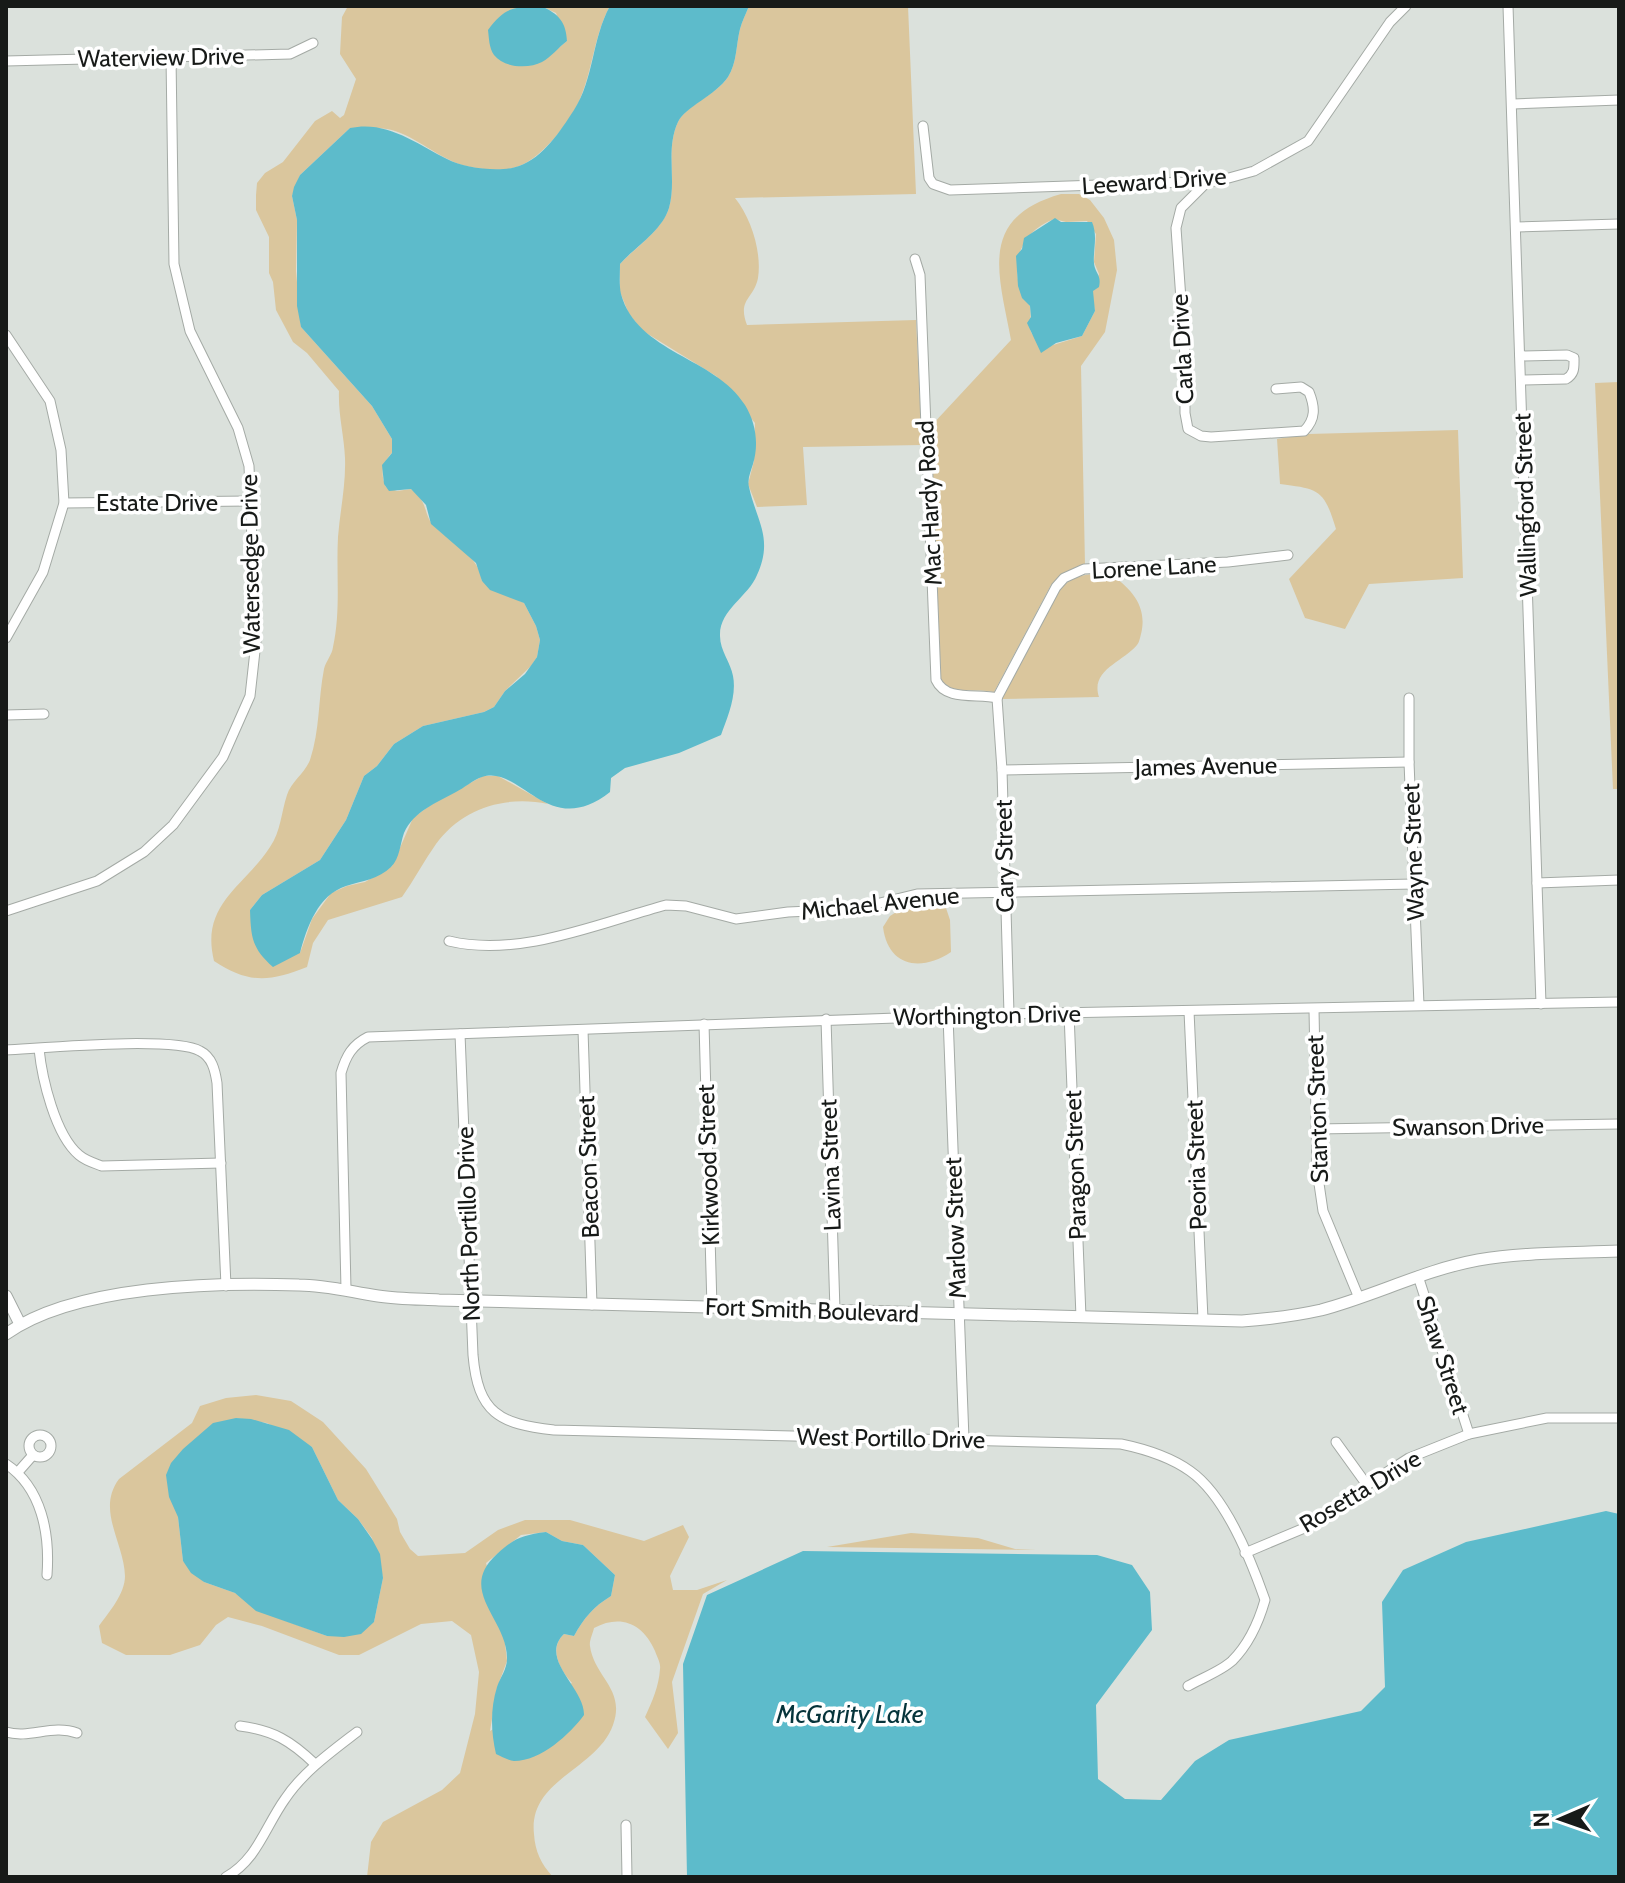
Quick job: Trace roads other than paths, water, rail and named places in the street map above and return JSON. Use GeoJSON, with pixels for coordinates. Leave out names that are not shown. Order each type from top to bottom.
{"type":"FeatureCollection","features":[{"type":"Feature","properties":{"kind":"street","name":"Leeward Drive"},"geometry":{"type":"LineString","coordinates":[[923,126],[929,178],[933,184],[950,190],[1207,182],[1254,171],[1308,141],[1390,22],[1406,6]]}},
{"type":"Feature","properties":{"kind":"street","name":"Wallingford Street"},"geometry":{"type":"LineString","coordinates":[[1508,6],[1541,1004]]}},
{"type":"Feature","properties":{"kind":"street","name":"Waterview Drive"},"geometry":{"type":"LineString","coordinates":[[6,61],[290,54],[313,43]]}},
{"type":"Feature","properties":{"kind":"street","name":"Watersedge Drive"},"geometry":{"type":"LineString","coordinates":[[6,911],[97,881],[144,852],[173,825],[223,757],[250,696],[256,642],[249,466],[238,428],[190,331],[179,292],[174,264],[171,57]]}},
{"type":"Feature","properties":{"kind":"street"},"geometry":{"type":"LineString","coordinates":[[1513,104],[1619,100]]}},
{"type":"Feature","properties":{"kind":"street","name":"Carla Drive"},"geometry":{"type":"LineString","coordinates":[[1207,182],[1181,208],[1176,228],[1188,429],[1211,437],[1304,431],[1310,425],[1314,410],[1309,392],[1301,387],[1276,389]]}},
{"type":"Feature","properties":{"kind":"street"},"geometry":{"type":"LineString","coordinates":[[1517,227],[1619,224]]}},
{"type":"Feature","properties":{"kind":"street","name":"Mac Hardy Road"},"geometry":{"type":"LineString","coordinates":[[915,259],[920,275],[936,680],[945,692],[984,694],[997,698]]}},
{"type":"Feature","properties":{"kind":"street"},"geometry":{"type":"LineString","coordinates":[[6,335],[50,401],[61,450],[64,503],[43,572],[6,638]]}},
{"type":"Feature","properties":{"kind":"street"},"geometry":{"type":"LineString","coordinates":[[1520,356],[1567,355],[1574,358],[1572,375],[1566,379],[1521,380]]}},
{"type":"Feature","properties":{"kind":"street","name":"Estate Drive"},"geometry":{"type":"LineString","coordinates":[[64,503],[250,501]]}},
{"type":"Feature","properties":{"kind":"street","name":"Lorene Lane"},"geometry":{"type":"LineString","coordinates":[[997,698],[1056,587],[1072,574],[1084,569],[1201,564],[1288,555]]}},
{"type":"Feature","properties":{"kind":"street","name":"Cary Street"},"geometry":{"type":"LineString","coordinates":[[997,698],[1009,1014]]}},
{"type":"Feature","properties":{"kind":"street","name":"Wayne Street"},"geometry":{"type":"LineString","coordinates":[[1409,698],[1419,1005]]}},
{"type":"Feature","properties":{"kind":"street"},"geometry":{"type":"LineString","coordinates":[[6,715],[44,714]]}},
{"type":"Feature","properties":{"kind":"street","name":"James Avenue"},"geometry":{"type":"LineString","coordinates":[[1002,770],[1409,762]]}},
{"type":"Feature","properties":{"kind":"street"},"geometry":{"type":"LineString","coordinates":[[1537,883],[1619,880]]}},
{"type":"Feature","properties":{"kind":"street","name":"Michael Avenue"},"geometry":{"type":"LineString","coordinates":[[449,941],[463,944],[519,943],[666,905],[686,906],[736,919],[788,912],[855,909],[917,894],[1414,884]]}},
{"type":"Feature","properties":{"kind":"street","name":"Worthington Drive"},"geometry":{"type":"LineString","coordinates":[[346,1289],[341,1073],[346,1058],[357,1043],[368,1037],[826,1019],[1619,1002]]}},
{"type":"Feature","properties":{"kind":"street","name":"Stanton Street"},"geometry":{"type":"LineString","coordinates":[[1314,1009],[1317,1170],[1323,1211],[1359,1298]]}},
{"type":"Feature","properties":{"kind":"street","name":"Peoria Street"},"geometry":{"type":"LineString","coordinates":[[1189,1011],[1203,1319]]}},
{"type":"Feature","properties":{"kind":"street","name":"Paragon Street"},"geometry":{"type":"LineString","coordinates":[[1069,1013],[1081,1317]]}},
{"type":"Feature","properties":{"kind":"street","name":"Marlow Street"},"geometry":{"type":"LineString","coordinates":[[948,1016],[964,1439]]}},
{"type":"Feature","properties":{"kind":"street","name":"Lavina Street"},"geometry":{"type":"LineString","coordinates":[[826,1019],[835,1311]]}},
{"type":"Feature","properties":{"kind":"street","name":"Kirkwood Street"},"geometry":{"type":"LineString","coordinates":[[704,1024],[712,1307]]}},
{"type":"Feature","properties":{"kind":"street","name":"Beacon Street"},"geometry":{"type":"LineString","coordinates":[[583,1030],[592,1305]]}},
{"type":"Feature","properties":{"kind":"street","name":"North Portillo Drive"},"geometry":{"type":"LineString","coordinates":[[460,1034],[475,1380],[491,1411]]}},
{"type":"Feature","properties":{"kind":"street"},"geometry":{"type":"LineString","coordinates":[[6,1050],[168,1044],[200,1051],[210,1058],[217,1083],[226,1286]]}},
{"type":"Feature","properties":{"kind":"street"},"geometry":{"type":"LineString","coordinates":[[39,1049],[43,1084],[69,1144],[87,1161],[102,1166],[221,1163]]}},
{"type":"Feature","properties":{"kind":"street","name":"Swanson Drive"},"geometry":{"type":"LineString","coordinates":[[1317,1129],[1619,1124]]}},
{"type":"Feature","properties":{"kind":"street","name":"Fort Smith Boulevard"},"geometry":{"type":"LineString","coordinates":[[6,1334],[20,1324],[68,1307],[126,1292],[300,1285],[379,1296],[472,1301],[1081,1317],[1280,1319],[1359,1298],[1418,1276],[1491,1259],[1529,1254],[1619,1251]]}},
{"type":"Feature","properties":{"kind":"street","name":"Shaw Street"},"geometry":{"type":"LineString","coordinates":[[1418,1276],[1469,1434]]}},
{"type":"Feature","properties":{"kind":"street"},"geometry":{"type":"LineString","coordinates":[[6,1296],[20,1324]]}},
{"type":"Feature","properties":{"kind":"street","name":"West Portillo Drive"},"geometry":{"type":"LineString","coordinates":[[491,1411],[525,1426],[554,1430],[1121,1444],[1150,1450],[1193,1472],[1221,1504],[1270,1599],[1245,1644],[1230,1662],[1188,1686]]}},
{"type":"Feature","properties":{"kind":"street","name":"Rosetta Drive"},"geometry":{"type":"LineString","coordinates":[[1245,1553],[1321,1521],[1367,1485],[1409,1458],[1469,1434],[1547,1418],[1619,1418]]}},
{"type":"Feature","properties":{"kind":"street"},"geometry":{"type":"LineString","coordinates":[[1336,1442],[1367,1485]]}},
{"type":"Feature","properties":{"kind":"street"},"geometry":{"type":"LineString","coordinates":[[18,1472],[33,1455]]}},
{"type":"Feature","properties":{"kind":"street"},"geometry":{"type":"LineString","coordinates":[[6,1464],[29,1483],[41,1513],[49,1545],[47,1575]]}},
{"type":"Feature","properties":{"kind":"street"},"geometry":{"type":"LineString","coordinates":[[240,1726],[257,1728],[292,1742],[315,1764]]}},
{"type":"Feature","properties":{"kind":"street"},"geometry":{"type":"LineString","coordinates":[[6,1732],[14,1734],[62,1727],[77,1733]]}},
{"type":"Feature","properties":{"kind":"street"},"geometry":{"type":"LineString","coordinates":[[233,1875],[250,1859],[285,1798],[315,1764],[357,1732]]}},
{"type":"Feature","properties":{"kind":"street"},"geometry":{"type":"LineString","coordinates":[[626,1825],[627,1877]]}},
{"type":"Feature","properties":{"kind":"water"},"geometry":{"type":"Polygon","coordinates":[[[541,6],[560,19],[567,41],[537,64],[517,66],[498,59],[492,52],[489,40],[488,30],[494,22],[510,10],[541,6]]]}},
{"type":"Feature","properties":{"kind":"water"},"geometry":{"type":"Polygon","coordinates":[[[610,6],[749,6],[728,77],[678,122],[672,143],[671,197],[666,216],[620,264],[621,294],[630,314],[659,342],[732,389],[745,405],[754,426],[756,449],[749,484],[762,530],[764,550],[753,583],[729,611],[721,627],[720,641],[734,684],[726,721],[721,735],[679,753],[625,768],[611,778],[610,792],[588,805],[569,808],[553,805],[496,776],[475,780],[426,808],[408,825],[396,859],[386,871],[336,890],[328,897],[310,923],[300,953],[273,967],[257,948],[251,928],[250,910],[262,895],[320,860],[346,820],[364,776],[377,766],[394,744],[423,726],[494,707],[537,657],[540,640],[524,603],[490,590],[482,581],[476,563],[431,524],[426,505],[411,489],[389,491],[384,484],[382,465],[392,453],[392,439],[372,406],[301,327],[297,306],[294,187],[300,175],[350,128],[364,126],[389,130],[447,159],[473,167],[503,169],[528,162],[551,142],[581,98],[610,6]]]}},
{"type":"Feature","properties":{"kind":"water"},"geometry":{"type":"Polygon","coordinates":[[[1055,218],[1061,222],[1092,222],[1095,234],[1094,263],[1100,284],[1093,291],[1095,311],[1082,336],[1056,343],[1041,353],[1027,323],[1031,317],[1030,306],[1022,298],[1018,286],[1016,256],[1022,249],[1024,238],[1055,218]]]}},
{"type":"Feature","properties":{"kind":"water"},"geometry":{"type":"Polygon","coordinates":[[[236,1418],[289,1430],[312,1447],[338,1500],[358,1519],[372,1539],[380,1554],[383,1578],[374,1622],[361,1634],[327,1636],[256,1611],[235,1593],[204,1582],[191,1573],[183,1561],[178,1517],[169,1497],[166,1475],[183,1449],[213,1423],[236,1418]]]}},
{"type":"Feature","properties":{"kind":"water","name":"McGarity Lake"},"geometry":{"type":"Polygon","coordinates":[[[1606,1511],[1619,1514],[1619,1877],[687,1877],[683,1664],[707,1595],[803,1551],[1097,1555],[1132,1565],[1150,1592],[1152,1630],[1096,1705],[1098,1779],[1125,1799],[1161,1800],[1195,1761],[1229,1740],[1361,1711],[1385,1687],[1382,1602],[1403,1570],[1466,1542],[1606,1511]]]}},
{"type":"Feature","properties":{"kind":"water"},"geometry":{"type":"Polygon","coordinates":[[[546,1532],[562,1541],[583,1545],[615,1575],[611,1596],[590,1613],[574,1636],[564,1634],[557,1644],[559,1663],[578,1694],[584,1715],[563,1738],[544,1751],[524,1760],[512,1761],[496,1754],[494,1746],[493,1704],[507,1659],[500,1631],[482,1593],[481,1580],[486,1567],[509,1544],[525,1536],[546,1532]]]}}]}
